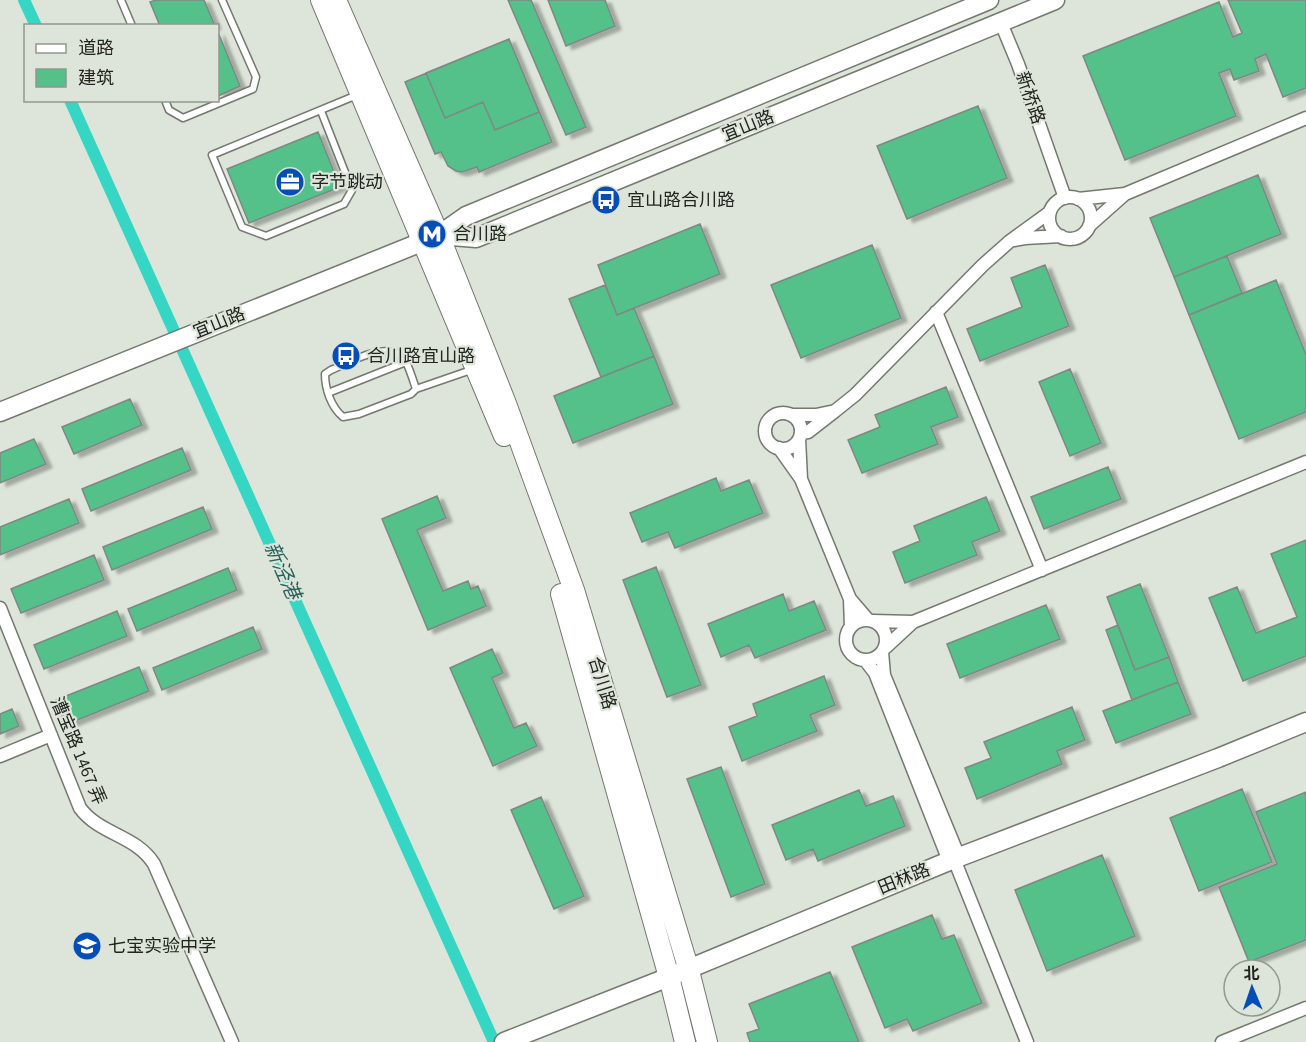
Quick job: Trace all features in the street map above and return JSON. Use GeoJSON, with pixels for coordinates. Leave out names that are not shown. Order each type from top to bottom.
{"type":"FeatureCollection","features":[{"type":"Feature","properties":{"kind":"main road","name":"合川路"},"geometry":{"type":"LineString","coordinates":[[321,0],[361,94],[431,238],[505,401],[574,590],[688,967],[706,1042]]}},
{"type":"Feature","properties":{"kind":"main road","name":"合川路"},"geometry":{"type":"LineString","coordinates":[[336,0],[431,238],[476,368],[496,414],[563,600],[669,977],[685,1042]]}},
{"type":"Feature","properties":{"kind":"street","name":"宜山路"},"geometry":{"type":"LineString","coordinates":[[0,412],[431,238],[466,216],[991,0]]}},
{"type":"Feature","properties":{"kind":"street","name":"新桥路"},"geometry":{"type":"LineString","coordinates":[[991,0],[1018,63],[1065,198]]}},
{"type":"Feature","properties":{"kind":"street","name":"宜山路"},"geometry":{"type":"LineString","coordinates":[[431,238],[476,238],[1055,0]]}},
{"type":"Feature","properties":{"kind":"street"},"geometry":{"type":"LineString","coordinates":[[836,411],[816,415],[777,413],[765,426],[766,438],[774,447],[791,447],[800,436],[836,411],[855,395],[1010,241],[1050,212],[1058,201],[1065,198],[1078,199],[1125,194],[1306,118]]}},
{"type":"Feature","properties":{"kind":"street"},"geometry":{"type":"LineString","coordinates":[[1010,241],[1061,236],[1074,238],[1086,232],[1089,226],[1125,194]]}},
{"type":"Feature","properties":{"kind":"street"},"geometry":{"type":"LineString","coordinates":[[1078,199],[1088,207],[1089,226]]}},
{"type":"Feature","properties":{"kind":"street"},"geometry":{"type":"LineString","coordinates":[[1050,212],[1051,226],[1061,236]]}},
{"type":"Feature","properties":{"kind":"street"},"geometry":{"type":"LineString","coordinates":[[936,312],[1042,570]]}},
{"type":"Feature","properties":{"kind":"street"},"geometry":{"type":"LineString","coordinates":[[792,415],[799,421],[801,479]]}},
{"type":"Feature","properties":{"kind":"street"},"geometry":{"type":"LineString","coordinates":[[779,448],[801,479],[850,599],[851,627]]}},
{"type":"Feature","properties":{"kind":"street"},"geometry":{"type":"LineString","coordinates":[[913,622],[859,621],[851,627],[846,636],[849,650],[853,655],[872,660],[913,622],[1306,462]]}},
{"type":"Feature","properties":{"kind":"street"},"geometry":{"type":"LineString","coordinates":[[850,599],[886,634],[884,675],[1027,1042]]}},
{"type":"Feature","properties":{"kind":"street","name":"漕宝路 1467 弄"},"geometry":{"type":"LineString","coordinates":[[0,608],[80,808],[88,819],[137,845],[147,853],[154,864],[232,1042]]}},
{"type":"Feature","properties":{"kind":"street"},"geometry":{"type":"LineString","coordinates":[[865,660],[875,673],[954,859]]}},
{"type":"Feature","properties":{"kind":"street","name":"田林路"},"geometry":{"type":"LineString","coordinates":[[504,1042],[669,977],[688,967],[954,859],[1306,722]]}},
{"type":"Feature","properties":{"kind":"street"},"geometry":{"type":"LineString","coordinates":[[0,756],[51,735]]}},
{"type":"Feature","properties":{"kind":"street"},"geometry":{"type":"LineString","coordinates":[[1222,1042],[1306,1008]]}},
{"type":"Feature","properties":{"kind":"lane"},"geometry":{"type":"LineString","coordinates":[[121,0],[131,24]]}},
{"type":"Feature","properties":{"kind":"lane"},"geometry":{"type":"LineString","coordinates":[[166,102],[169,110],[183,118],[253,89],[256,77],[222,0]]}},
{"type":"Feature","properties":{"kind":"lane"},"geometry":{"type":"LineString","coordinates":[[321,111],[352,190],[344,204],[266,236],[242,226],[212,155],[361,94]]}},
{"type":"Feature","properties":{"kind":"lane"},"geometry":{"type":"LineString","coordinates":[[416,389],[406,362],[400,355],[391,351],[381,350],[331,369],[325,374],[328,393],[336,412],[343,417],[359,414],[411,394],[416,389],[476,368]]}},
{"type":"Feature","properties":{"kind":"lane"},"geometry":{"type":"LineString","coordinates":[[328,393],[406,362]]}},
{"type":"Feature","properties":{"kind":"building"},"geometry":{"type":"Polygon","coordinates":[[[204,0],[214,24],[159,24],[150,2],[204,0]]]}},
{"type":"Feature","properties":{"kind":"building"},"geometry":{"type":"Polygon","coordinates":[[[508,0],[531,0],[586,127],[566,135],[508,0]]]}},
{"type":"Feature","properties":{"kind":"building"},"geometry":{"type":"Polygon","coordinates":[[[548,0],[605,0],[615,26],[566,46],[548,0]]]}},
{"type":"Feature","properties":{"kind":"building"},"geometry":{"type":"Polygon","coordinates":[[[1228,0],[1306,0],[1306,88],[1283,97],[1266,54],[1255,59],[1259,71],[1234,80],[1230,69],[1219,73],[1236,116],[1125,160],[1083,56],[1219,2],[1233,37],[1242,33],[1228,0]]]}},
{"type":"Feature","properties":{"kind":"building"},"geometry":{"type":"Polygon","coordinates":[[[219,34],[240,86],[219,96],[219,34]]]}},
{"type":"Feature","properties":{"kind":"building"},"geometry":{"type":"Polygon","coordinates":[[[509,39],[552,142],[479,172],[477,167],[462,172],[456,171],[448,166],[441,152],[435,154],[405,82],[509,39]]]}},
{"type":"Feature","properties":{"kind":"building"},"geometry":{"type":"Polygon","coordinates":[[[509,39],[539,112],[495,130],[483,102],[445,118],[426,73],[509,39]]]}},
{"type":"Feature","properties":{"kind":"building"},"geometry":{"type":"Polygon","coordinates":[[[978,106],[1007,178],[907,219],[877,146],[978,106]]]}},
{"type":"Feature","properties":{"kind":"building"},"geometry":{"type":"Polygon","coordinates":[[[318,132],[340,187],[249,223],[227,169],[318,132]]]}},
{"type":"Feature","properties":{"kind":"building"},"geometry":{"type":"Polygon","coordinates":[[[1258,175],[1281,234],[1174,277],[1150,218],[1258,175]]]}},
{"type":"Feature","properties":{"kind":"building"},"geometry":{"type":"Polygon","coordinates":[[[700,224],[720,274],[617,315],[598,265],[700,224]]]}},
{"type":"Feature","properties":{"kind":"building"},"geometry":{"type":"Polygon","coordinates":[[[872,245],[901,318],[801,358],[771,285],[872,245]]]}},
{"type":"Feature","properties":{"kind":"building"},"geometry":{"type":"Polygon","coordinates":[[[1227,256],[1242,293],[1189,315],[1174,277],[1227,256]]]}},
{"type":"Feature","properties":{"kind":"building"},"geometry":{"type":"Polygon","coordinates":[[[1045,265],[1069,326],[980,361],[967,329],[1022,307],[1011,278],[1045,265]]]}},
{"type":"Feature","properties":{"kind":"building"},"geometry":{"type":"Polygon","coordinates":[[[1276,280],[1306,355],[1306,412],[1239,439],[1189,315],[1276,280]]]}},
{"type":"Feature","properties":{"kind":"building"},"geometry":{"type":"Polygon","coordinates":[[[605,285],[617,315],[634,308],[654,356],[601,377],[569,299],[605,285]]]}},
{"type":"Feature","properties":{"kind":"building"},"geometry":{"type":"Polygon","coordinates":[[[654,356],[673,404],[573,443],[554,396],[654,356]]]}},
{"type":"Feature","properties":{"kind":"building"},"geometry":{"type":"Polygon","coordinates":[[[1070,369],[1101,443],[1070,456],[1039,382],[1070,369]]]}},
{"type":"Feature","properties":{"kind":"building"},"geometry":{"type":"Polygon","coordinates":[[[946,387],[958,417],[931,427],[938,444],[862,473],[848,440],[880,427],[875,415],[946,387]]]}},
{"type":"Feature","properties":{"kind":"building"},"geometry":{"type":"Polygon","coordinates":[[[130,399],[142,425],[74,454],[62,427],[130,399]]]}},
{"type":"Feature","properties":{"kind":"building"},"geometry":{"type":"Polygon","coordinates":[[[34,439],[46,464],[0,483],[0,453],[34,439]]]}},
{"type":"Feature","properties":{"kind":"building"},"geometry":{"type":"Polygon","coordinates":[[[182,448],[191,470],[91,511],[82,489],[182,448]]]}},
{"type":"Feature","properties":{"kind":"building"},"geometry":{"type":"Polygon","coordinates":[[[1108,467],[1121,499],[1044,529],[1031,497],[1108,467]]]}},
{"type":"Feature","properties":{"kind":"building"},"geometry":{"type":"Polygon","coordinates":[[[716,478],[721,491],[749,480],[763,513],[675,548],[668,532],[642,542],[630,513],[716,478]]]}},
{"type":"Feature","properties":{"kind":"building"},"geometry":{"type":"Polygon","coordinates":[[[437,496],[446,518],[417,530],[443,591],[468,581],[471,589],[478,586],[486,606],[428,630],[382,519],[437,496]]]}},
{"type":"Feature","properties":{"kind":"building"},"geometry":{"type":"Polygon","coordinates":[[[986,497],[1000,531],[972,542],[977,555],[905,583],[893,552],[920,541],[914,526],[986,497]]]}},
{"type":"Feature","properties":{"kind":"building"},"geometry":{"type":"Polygon","coordinates":[[[69,499],[79,523],[0,555],[0,527],[69,499]]]}},
{"type":"Feature","properties":{"kind":"building"},"geometry":{"type":"Polygon","coordinates":[[[203,507],[212,529],[112,570],[103,547],[203,507]]]}},
{"type":"Feature","properties":{"kind":"building"},"geometry":{"type":"Polygon","coordinates":[[[1306,540],[1306,656],[1243,681],[1209,598],[1237,587],[1256,633],[1297,617],[1271,554],[1306,540]]]}},
{"type":"Feature","properties":{"kind":"building"},"geometry":{"type":"Polygon","coordinates":[[[94,555],[104,580],[21,613],[11,589],[94,555]]]}},
{"type":"Feature","properties":{"kind":"building"},"geometry":{"type":"Polygon","coordinates":[[[656,567],[701,685],[667,697],[623,580],[656,567]]]}},
{"type":"Feature","properties":{"kind":"building"},"geometry":{"type":"Polygon","coordinates":[[[228,568],[237,590],[137,631],[128,609],[228,568]]]}},
{"type":"Feature","properties":{"kind":"building"},"geometry":{"type":"Polygon","coordinates":[[[1140,584],[1169,657],[1135,670],[1107,597],[1140,584]]]}},
{"type":"Feature","properties":{"kind":"building"},"geometry":{"type":"Polygon","coordinates":[[[783,594],[789,611],[814,601],[826,630],[755,658],[749,645],[721,657],[708,624],[783,594]]]}},
{"type":"Feature","properties":{"kind":"building"},"geometry":{"type":"Polygon","coordinates":[[[1046,605],[1060,639],[960,678],[947,644],[1046,605]]]}},
{"type":"Feature","properties":{"kind":"building"},"geometry":{"type":"Polygon","coordinates":[[[117,611],[127,636],[44,669],[34,645],[117,611]]]}},
{"type":"Feature","properties":{"kind":"building"},"geometry":{"type":"Polygon","coordinates":[[[1118,625],[1135,670],[1169,657],[1178,682],[1132,700],[1106,630],[1118,625]]]}},
{"type":"Feature","properties":{"kind":"building"},"geometry":{"type":"Polygon","coordinates":[[[253,627],[262,649],[162,690],[153,668],[253,627]]]}},
{"type":"Feature","properties":{"kind":"building"},"geometry":{"type":"Polygon","coordinates":[[[492,649],[503,673],[492,678],[514,728],[526,723],[537,746],[493,766],[450,668],[492,649]]]}},
{"type":"Feature","properties":{"kind":"building"},"geometry":{"type":"Polygon","coordinates":[[[139,667],[149,691],[65,725],[56,700],[139,667]]]}},
{"type":"Feature","properties":{"kind":"building"},"geometry":{"type":"Polygon","coordinates":[[[824,676],[835,705],[810,715],[817,731],[742,761],[729,727],[757,716],[753,704],[824,676]]]}},
{"type":"Feature","properties":{"kind":"building"},"geometry":{"type":"Polygon","coordinates":[[[1178,682],[1191,714],[1116,743],[1103,711],[1178,682]]]}},
{"type":"Feature","properties":{"kind":"building"},"geometry":{"type":"Polygon","coordinates":[[[1072,707],[1085,740],[1057,751],[1062,764],[977,799],[965,768],[991,758],[984,742],[1072,707]]]}},
{"type":"Feature","properties":{"kind":"building"},"geometry":{"type":"Polygon","coordinates":[[[12,709],[19,726],[0,734],[0,714],[12,709]]]}},
{"type":"Feature","properties":{"kind":"building"},"geometry":{"type":"Polygon","coordinates":[[[721,767],[765,884],[731,897],[687,779],[721,767]]]}},
{"type":"Feature","properties":{"kind":"building"},"geometry":{"type":"Polygon","coordinates":[[[1242,789],[1272,862],[1199,891],[1170,818],[1242,789]]]}},
{"type":"Feature","properties":{"kind":"building"},"geometry":{"type":"Polygon","coordinates":[[[859,790],[866,806],[893,796],[905,826],[818,861],[813,849],[786,860],[772,825],[859,790]]]}},
{"type":"Feature","properties":{"kind":"building"},"geometry":{"type":"Polygon","coordinates":[[[1306,792],[1306,940],[1259,958],[1247,958],[1219,887],[1277,864],[1256,812],[1306,792]]]}},
{"type":"Feature","properties":{"kind":"building"},"geometry":{"type":"Polygon","coordinates":[[[541,797],[584,896],[554,909],[511,810],[541,797]]]}},
{"type":"Feature","properties":{"kind":"building"},"geometry":{"type":"Polygon","coordinates":[[[1102,855],[1135,936],[1047,971],[1015,890],[1102,855]]]}},
{"type":"Feature","properties":{"kind":"building"},"geometry":{"type":"Polygon","coordinates":[[[932,915],[942,939],[954,935],[982,1003],[913,1031],[907,1019],[885,1028],[852,947],[932,915]]]}},
{"type":"Feature","properties":{"kind":"building"},"geometry":{"type":"Polygon","coordinates":[[[830,972],[859,1042],[750,1042],[747,1033],[759,1029],[749,1004],[830,972]]]}},
{"type":"Feature","properties":{"kind":"waterway","name":"新泾港"},"geometry":{"type":"LineString","coordinates":[[24,0],[35,24]]}},
{"type":"Feature","properties":{"kind":"waterway","name":"新泾港"},"geometry":{"type":"LineString","coordinates":[[71,102],[494,1042]]}},
{"type":"Feature","properties":{"kind":"place","name":"字节跳动"},"geometry":{"type":"Point","coordinates":[290,182]}},
{"type":"Feature","properties":{"kind":"place","name":"宜山路合川路"},"geometry":{"type":"Point","coordinates":[606,200]}},
{"type":"Feature","properties":{"kind":"place","name":"合川路"},"geometry":{"type":"Point","coordinates":[432,234]}},
{"type":"Feature","properties":{"kind":"place","name":"合川路宜山路"},"geometry":{"type":"Point","coordinates":[346,356]}},
{"type":"Feature","properties":{"kind":"place","name":"七宝实验中学"},"geometry":{"type":"Point","coordinates":[87,946]}}]}
